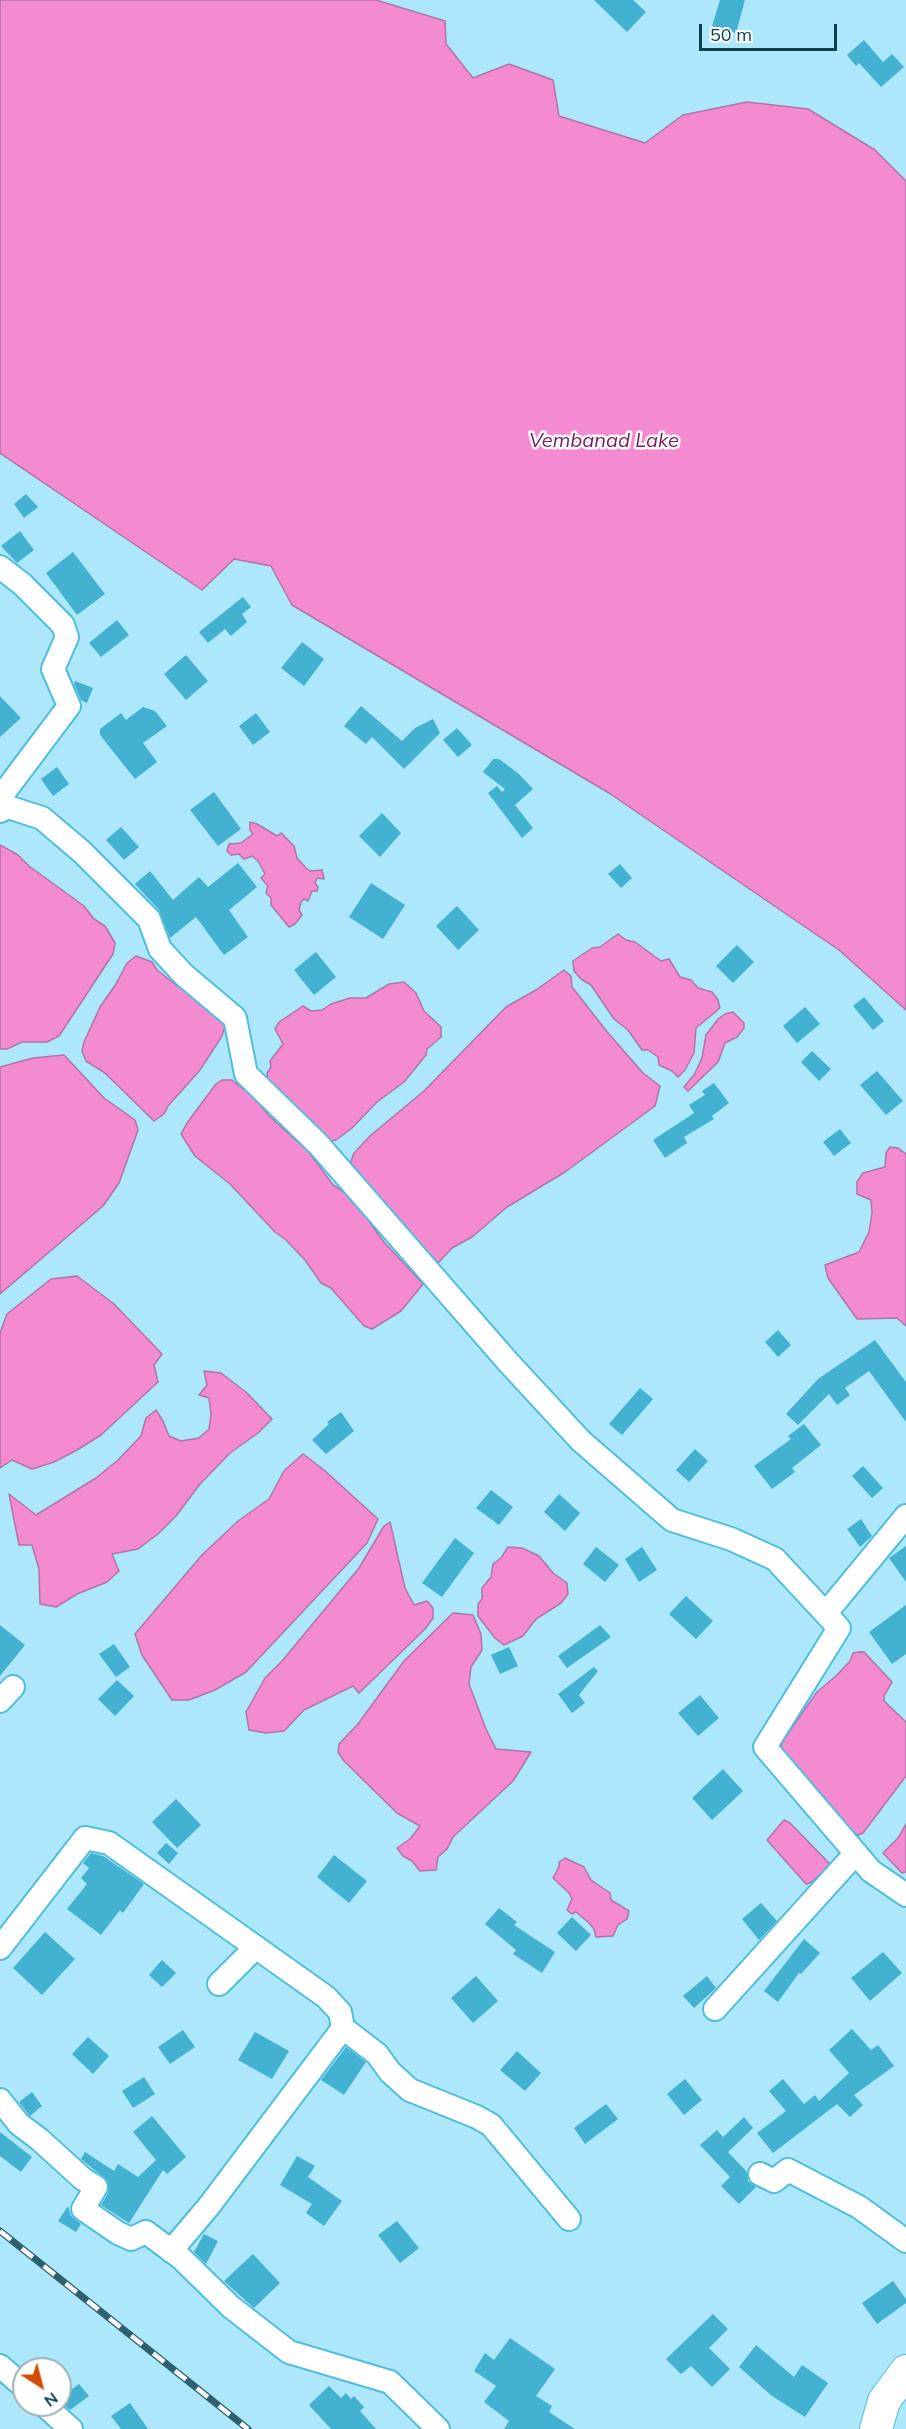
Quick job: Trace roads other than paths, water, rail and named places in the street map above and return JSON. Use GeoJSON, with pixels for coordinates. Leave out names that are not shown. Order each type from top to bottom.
{"type":"FeatureCollection","features":[{"type":"Feature","properties":{"kind":"main road"},"geometry":{"type":"LineString","coordinates":[[881,2426],[884,2402],[906,2371]]}},
{"type":"Feature","properties":{"kind":"street"},"geometry":{"type":"LineString","coordinates":[[0,567],[22,584],[63,625],[67,637],[53,669],[69,706],[0,798]]}},
{"type":"Feature","properties":{"kind":"street"},"geometry":{"type":"LineString","coordinates":[[0,811],[8,807],[42,818],[82,852],[149,920],[160,950],[184,975],[235,1018],[246,1074],[318,1144],[500,1354],[581,1441],[672,1520],[730,1539],[775,1559],[839,1628],[765,1747],[871,1871],[906,1895]]}},
{"type":"Feature","properties":{"kind":"street"},"geometry":{"type":"LineString","coordinates":[[826,1613],[906,1516]]}},
{"type":"Feature","properties":{"kind":"street"},"geometry":{"type":"LineString","coordinates":[[0,1948],[85,1838],[108,1843],[326,1997],[340,2012],[344,2028],[377,2054],[390,2072],[410,2090],[491,2125],[568,2219]]}},
{"type":"Feature","properties":{"kind":"street"},"geometry":{"type":"LineString","coordinates":[[715,2009],[856,1853]]}},
{"type":"Feature","properties":{"kind":"street"},"geometry":{"type":"LineString","coordinates":[[219,1984],[256,1947]]}},
{"type":"Feature","properties":{"kind":"street"},"geometry":{"type":"LineString","coordinates":[[171,2251],[209,2206],[344,2028]]}},
{"type":"Feature","properties":{"kind":"street"},"geometry":{"type":"LineString","coordinates":[[0,2100],[19,2124],[83,2179],[96,2187],[83,2209],[118,2233],[131,2239],[146,2232],[171,2251],[231,2307],[289,2352],[390,2382],[438,2429]]}},
{"type":"Feature","properties":{"kind":"street"},"geometry":{"type":"LineString","coordinates":[[760,2174],[774,2181],[788,2170],[859,2206],[906,2241]]}},
{"type":"Feature","properties":{"kind":"street"},"geometry":{"type":"LineString","coordinates":[[0,2366],[12,2376]]}},
{"type":"Feature","properties":{"kind":"street"},"geometry":{"type":"LineString","coordinates":[[58,2417],[72,2429]]}},
{"type":"Feature","properties":{"kind":"water","name":"Vembanad Lake"},"geometry":{"type":"Polygon","coordinates":[[[0,0],[376,0],[445,21],[446,44],[473,78],[509,64],[553,80],[559,116],[645,143],[683,115],[747,102],[808,109],[875,150],[906,181],[906,1010],[839,950],[609,793],[292,605],[271,566],[234,559],[202,590],[0,453],[0,0]]]}},
{"type":"Feature","properties":{"kind":"water"},"geometry":{"type":"Polygon","coordinates":[[[250,822],[277,836],[281,833],[294,846],[297,858],[306,868],[310,871],[322,870],[324,879],[317,878],[315,883],[318,887],[317,891],[312,891],[308,901],[304,899],[301,902],[299,910],[302,915],[295,924],[289,927],[271,905],[271,898],[266,893],[268,886],[261,878],[265,874],[258,861],[252,856],[244,859],[239,854],[231,855],[227,851],[229,844],[241,843],[253,834],[250,830],[250,822]]]}},
{"type":"Feature","properties":{"kind":"water"},"geometry":{"type":"Polygon","coordinates":[[[0,845],[18,855],[29,866],[84,906],[94,919],[105,926],[115,943],[113,954],[59,1036],[47,1042],[22,1042],[7,1049],[0,1049],[0,845]]]}},
{"type":"Feature","properties":{"kind":"water"},"geometry":{"type":"Polygon","coordinates":[[[618,934],[626,940],[635,942],[661,961],[669,959],[680,977],[691,980],[698,988],[712,992],[718,1000],[720,1008],[696,1028],[694,1053],[685,1070],[678,1077],[672,1071],[659,1065],[658,1057],[648,1050],[642,1050],[628,1030],[614,1019],[591,985],[574,971],[573,961],[592,948],[600,947],[618,934]]]}},
{"type":"Feature","properties":{"kind":"water"},"geometry":{"type":"Polygon","coordinates":[[[136,956],[152,962],[157,970],[176,985],[200,999],[218,1014],[225,1026],[222,1036],[200,1070],[168,1106],[164,1114],[154,1121],[105,1073],[86,1061],[82,1051],[100,1007],[127,963],[136,956]]]}},
{"type":"Feature","properties":{"kind":"water"},"geometry":{"type":"Polygon","coordinates":[[[564,970],[571,976],[572,987],[608,1033],[643,1073],[660,1086],[655,1106],[565,1172],[507,1207],[472,1237],[452,1248],[439,1262],[426,1259],[350,1164],[354,1153],[371,1135],[424,1091],[506,1007],[536,990],[564,970]]]}},
{"type":"Feature","properties":{"kind":"water"},"geometry":{"type":"Polygon","coordinates":[[[404,982],[416,993],[424,1011],[441,1027],[441,1037],[427,1049],[426,1055],[404,1082],[377,1102],[352,1128],[336,1140],[330,1141],[268,1081],[270,1061],[283,1044],[275,1029],[279,1022],[303,1006],[311,1011],[322,1010],[331,1004],[350,998],[366,998],[389,984],[404,982]]]}},
{"type":"Feature","properties":{"kind":"water"},"geometry":{"type":"Polygon","coordinates":[[[733,1012],[744,1023],[744,1028],[737,1037],[725,1043],[718,1062],[688,1091],[684,1087],[694,1075],[702,1058],[706,1035],[718,1019],[733,1012]]]}},
{"type":"Feature","properties":{"kind":"water"},"geometry":{"type":"Polygon","coordinates":[[[64,1055],[104,1098],[135,1120],[138,1130],[119,1183],[103,1206],[0,1294],[0,1067],[33,1058],[64,1055]]]}},
{"type":"Feature","properties":{"kind":"water"},"geometry":{"type":"Polygon","coordinates":[[[222,1080],[232,1080],[258,1101],[268,1115],[308,1151],[333,1185],[359,1207],[383,1241],[423,1284],[401,1311],[372,1329],[364,1326],[331,1288],[321,1283],[305,1260],[286,1240],[275,1232],[230,1184],[195,1156],[181,1134],[216,1084],[222,1080]]]}},
{"type":"Feature","properties":{"kind":"water"},"geometry":{"type":"Polygon","coordinates":[[[890,1147],[898,1148],[906,1154],[906,1326],[897,1318],[857,1319],[828,1278],[825,1265],[859,1252],[869,1232],[872,1213],[871,1200],[857,1194],[857,1182],[863,1173],[885,1167],[886,1153],[890,1147]]]}},
{"type":"Feature","properties":{"kind":"water"},"geometry":{"type":"Polygon","coordinates":[[[77,1276],[114,1304],[162,1354],[154,1365],[158,1382],[101,1435],[77,1450],[54,1462],[32,1469],[12,1460],[0,1468],[0,1333],[7,1314],[51,1279],[77,1276]]]}},
{"type":"Feature","properties":{"kind":"water"},"geometry":{"type":"Polygon","coordinates":[[[204,1371],[221,1373],[247,1393],[272,1419],[258,1433],[230,1453],[200,1484],[176,1516],[158,1534],[138,1549],[112,1554],[119,1571],[107,1582],[77,1594],[56,1607],[40,1604],[39,1569],[32,1545],[19,1545],[9,1494],[36,1515],[96,1478],[118,1460],[141,1436],[146,1418],[156,1410],[169,1436],[181,1441],[199,1438],[209,1429],[211,1414],[209,1398],[199,1395],[207,1385],[204,1371]]]}},
{"type":"Feature","properties":{"kind":"water"},"geometry":{"type":"Polygon","coordinates":[[[303,1454],[378,1519],[367,1543],[246,1672],[215,1690],[189,1700],[172,1700],[142,1655],[135,1634],[202,1555],[238,1521],[269,1499],[284,1471],[303,1454]]]}},
{"type":"Feature","properties":{"kind":"water"},"geometry":{"type":"Polygon","coordinates":[[[390,1522],[405,1588],[414,1605],[427,1601],[433,1608],[433,1618],[425,1629],[359,1693],[353,1686],[304,1710],[284,1731],[266,1733],[249,1730],[246,1712],[265,1678],[282,1661],[359,1568],[384,1526],[390,1522]]]}},
{"type":"Feature","properties":{"kind":"water"},"geometry":{"type":"Polygon","coordinates":[[[508,1547],[522,1548],[539,1556],[553,1573],[567,1583],[568,1594],[561,1603],[536,1619],[523,1636],[504,1645],[495,1638],[478,1616],[478,1604],[482,1599],[482,1588],[491,1577],[493,1564],[501,1558],[508,1547]]]}},
{"type":"Feature","properties":{"kind":"water"},"geometry":{"type":"Polygon","coordinates":[[[453,1613],[473,1615],[481,1634],[482,1650],[471,1667],[469,1684],[496,1749],[531,1752],[513,1781],[453,1837],[447,1849],[438,1857],[436,1870],[420,1871],[397,1848],[410,1839],[420,1826],[397,1813],[344,1761],[338,1752],[339,1744],[358,1724],[404,1661],[453,1613]]]}},
{"type":"Feature","properties":{"kind":"water"},"geometry":{"type":"Polygon","coordinates":[[[864,1652],[892,1682],[884,1696],[884,1701],[906,1722],[906,1776],[863,1833],[851,1835],[780,1753],[782,1742],[817,1692],[850,1661],[853,1653],[864,1652]]]}},
{"type":"Feature","properties":{"kind":"water"},"geometry":{"type":"Polygon","coordinates":[[[784,1820],[790,1823],[829,1863],[829,1867],[810,1883],[806,1884],[767,1840],[784,1820]]]}},
{"type":"Feature","properties":{"kind":"water"},"geometry":{"type":"Polygon","coordinates":[[[906,1824],[906,1872],[902,1873],[883,1853],[898,1838],[906,1824]]]}},
{"type":"Feature","properties":{"kind":"water"},"geometry":{"type":"Polygon","coordinates":[[[565,1858],[584,1867],[591,1880],[610,1893],[611,1900],[629,1911],[627,1919],[618,1925],[613,1936],[596,1937],[594,1929],[588,1922],[576,1912],[572,1914],[567,1910],[572,1899],[569,1893],[553,1878],[559,1862],[565,1858]]]}},
{"type":"Feature","properties":{"kind":"railway"},"geometry":{"type":"LineString","coordinates":[[0,2231],[248,2429]]}}]}
